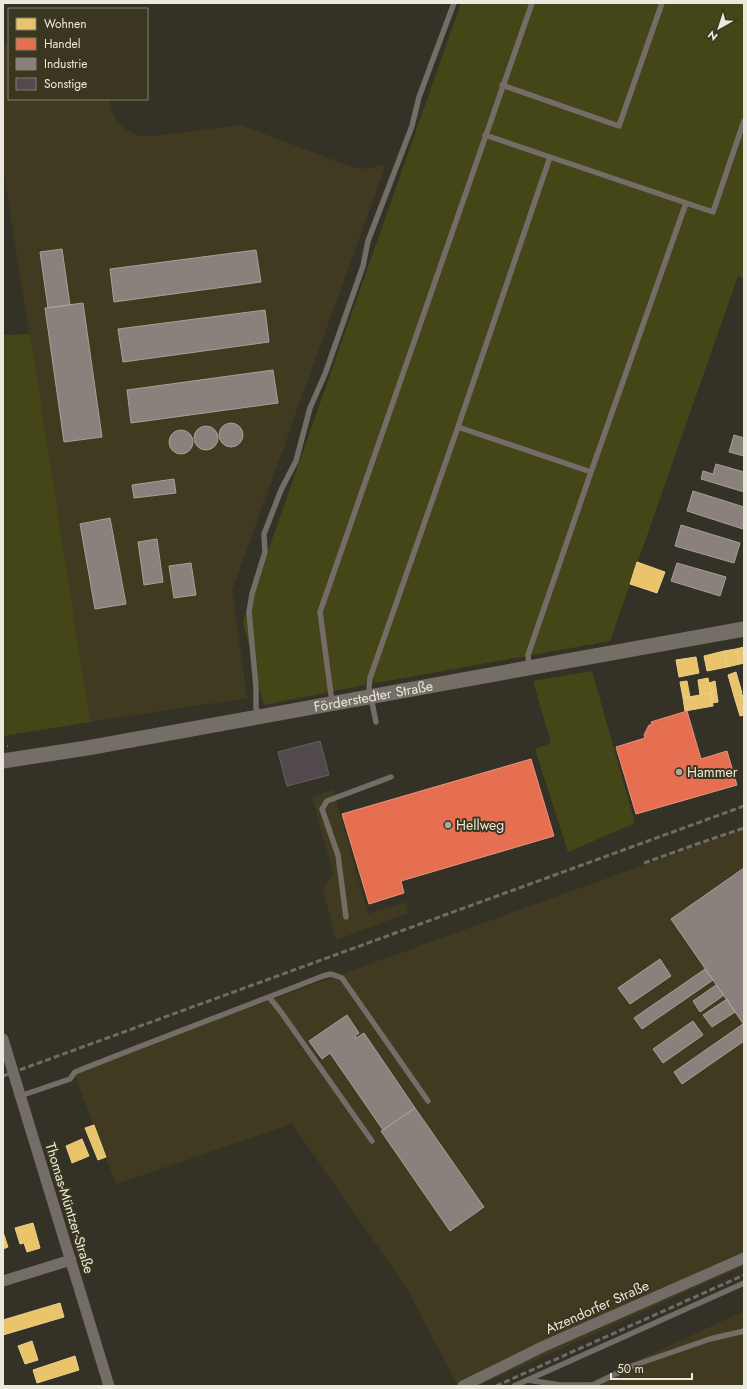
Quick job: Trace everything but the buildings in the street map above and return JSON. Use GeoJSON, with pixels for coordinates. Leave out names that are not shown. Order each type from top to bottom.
{"type":"FeatureCollection","features":[{"type":"Feature","properties":{"kind":"main road","name":"Förderstedter Straße"},"geometry":{"type":"LineString","coordinates":[[3,761],[59,753],[744,629]]}},
{"type":"Feature","properties":{"kind":"street","name":"Thomas-Müntzer-Straße"},"geometry":{"type":"LineString","coordinates":[[3,1039],[109,1386]]}},
{"type":"Feature","properties":{"kind":"street","name":"Atzendorfer Straße"},"geometry":{"type":"LineString","coordinates":[[463,1386],[542,1347],[744,1258]]}},
{"type":"Feature","properties":{"kind":"street"},"geometry":{"type":"LineString","coordinates":[[3,1281],[70,1260]]}},
{"type":"Feature","properties":{"kind":"lane"},"geometry":{"type":"LineString","coordinates":[[258,716],[249,612],[252,594],[265,552],[264,534],[281,490],[296,461],[310,408],[325,374],[363,266],[368,241],[412,126],[419,97],[454,3]]}},
{"type":"Feature","properties":{"kind":"lane"},"geometry":{"type":"LineString","coordinates":[[332,703],[320,612],[502,85],[532,3]]}},
{"type":"Feature","properties":{"kind":"lane"},"geometry":{"type":"LineString","coordinates":[[502,85],[619,126],[662,3]]}},
{"type":"Feature","properties":{"kind":"lane"},"geometry":{"type":"LineString","coordinates":[[485,135],[713,212],[744,121]]}},
{"type":"Feature","properties":{"kind":"lane"},"geometry":{"type":"LineString","coordinates":[[376,722],[370,696],[370,678],[458,427],[550,157]]}},
{"type":"Feature","properties":{"kind":"lane"},"geometry":{"type":"LineString","coordinates":[[529,668],[528,656],[686,203]]}},
{"type":"Feature","properties":{"kind":"lane"},"geometry":{"type":"LineString","coordinates":[[458,427],[591,472]]}},
{"type":"Feature","properties":{"kind":"lane"},"geometry":{"type":"LineString","coordinates":[[346,917],[338,855],[322,808],[327,801],[391,777]]}},
{"type":"Feature","properties":{"kind":"lane"},"geometry":{"type":"LineString","coordinates":[[20,1096],[70,1079],[75,1072],[153,1041],[323,976],[332,974],[342,978],[428,1101]]}},
{"type":"Feature","properties":{"kind":"lane"},"geometry":{"type":"LineString","coordinates":[[269,997],[282,1012],[372,1140]]}},
{"type":"Feature","properties":{"kind":"lane"},"geometry":{"type":"LineString","coordinates":[[514,1386],[744,1283]]}},
{"type":"Feature","properties":{"kind":"lane"},"geometry":{"type":"LineString","coordinates":[[527,1380],[560,1385],[593,1385],[632,1366],[710,1339],[744,1331]]}},
{"type":"Feature","properties":{"kind":"shaded area"},"geometry":{"type":"Polygon","coordinates":[[[461,3],[744,3],[744,278],[738,276],[610,641],[376,683],[372,678],[367,679],[365,685],[264,705],[243,622],[461,3]]]}},
{"type":"Feature","properties":{"kind":"shaded area"},"geometry":{"type":"Polygon","coordinates":[[[8,42],[8,100],[109,100],[114,117],[124,129],[138,136],[156,136],[241,125],[352,167],[367,169],[386,164],[232,590],[247,698],[90,722],[3,167],[3,43],[8,42]]]}},
{"type":"Feature","properties":{"kind":"shaded area"},"geometry":{"type":"Polygon","coordinates":[[[30,334],[90,722],[3,736],[3,335],[30,334]]]}},
{"type":"Feature","properties":{"kind":"shaded area"},"geometry":{"type":"Polygon","coordinates":[[[592,671],[635,823],[568,852],[535,749],[551,743],[533,681],[592,671]]]}},
{"type":"Feature","properties":{"kind":"shaded area"},"geometry":{"type":"Polygon","coordinates":[[[333,789],[368,914],[406,902],[408,913],[336,940],[323,890],[333,873],[312,797],[333,789]]]}},
{"type":"Feature","properties":{"kind":"shaded area"},"geometry":{"type":"Polygon","coordinates":[[[744,829],[744,1266],[478,1386],[458,1386],[406,1287],[292,1124],[116,1184],[73,1071],[744,829]]]}},
{"type":"Feature","properties":{"kind":"shaded area"},"geometry":{"type":"Polygon","coordinates":[[[744,1311],[744,1386],[582,1386],[744,1311]]]}},
{"type":"Feature","properties":{"kind":"railway"},"geometry":{"type":"LineString","coordinates":[[3,1076],[744,806]]}},
{"type":"Feature","properties":{"kind":"railway"},"geometry":{"type":"LineString","coordinates":[[644,863],[744,828]]}},
{"type":"Feature","properties":{"kind":"railway"},"geometry":{"type":"LineString","coordinates":[[496,1386],[744,1275]]}},
{"type":"Feature","properties":{"kind":"place","name":"Hammer"},"geometry":{"type":"Point","coordinates":[679,772]}},
{"type":"Feature","properties":{"kind":"place","name":"Hellweg"},"geometry":{"type":"Point","coordinates":[448,825]}}]}
